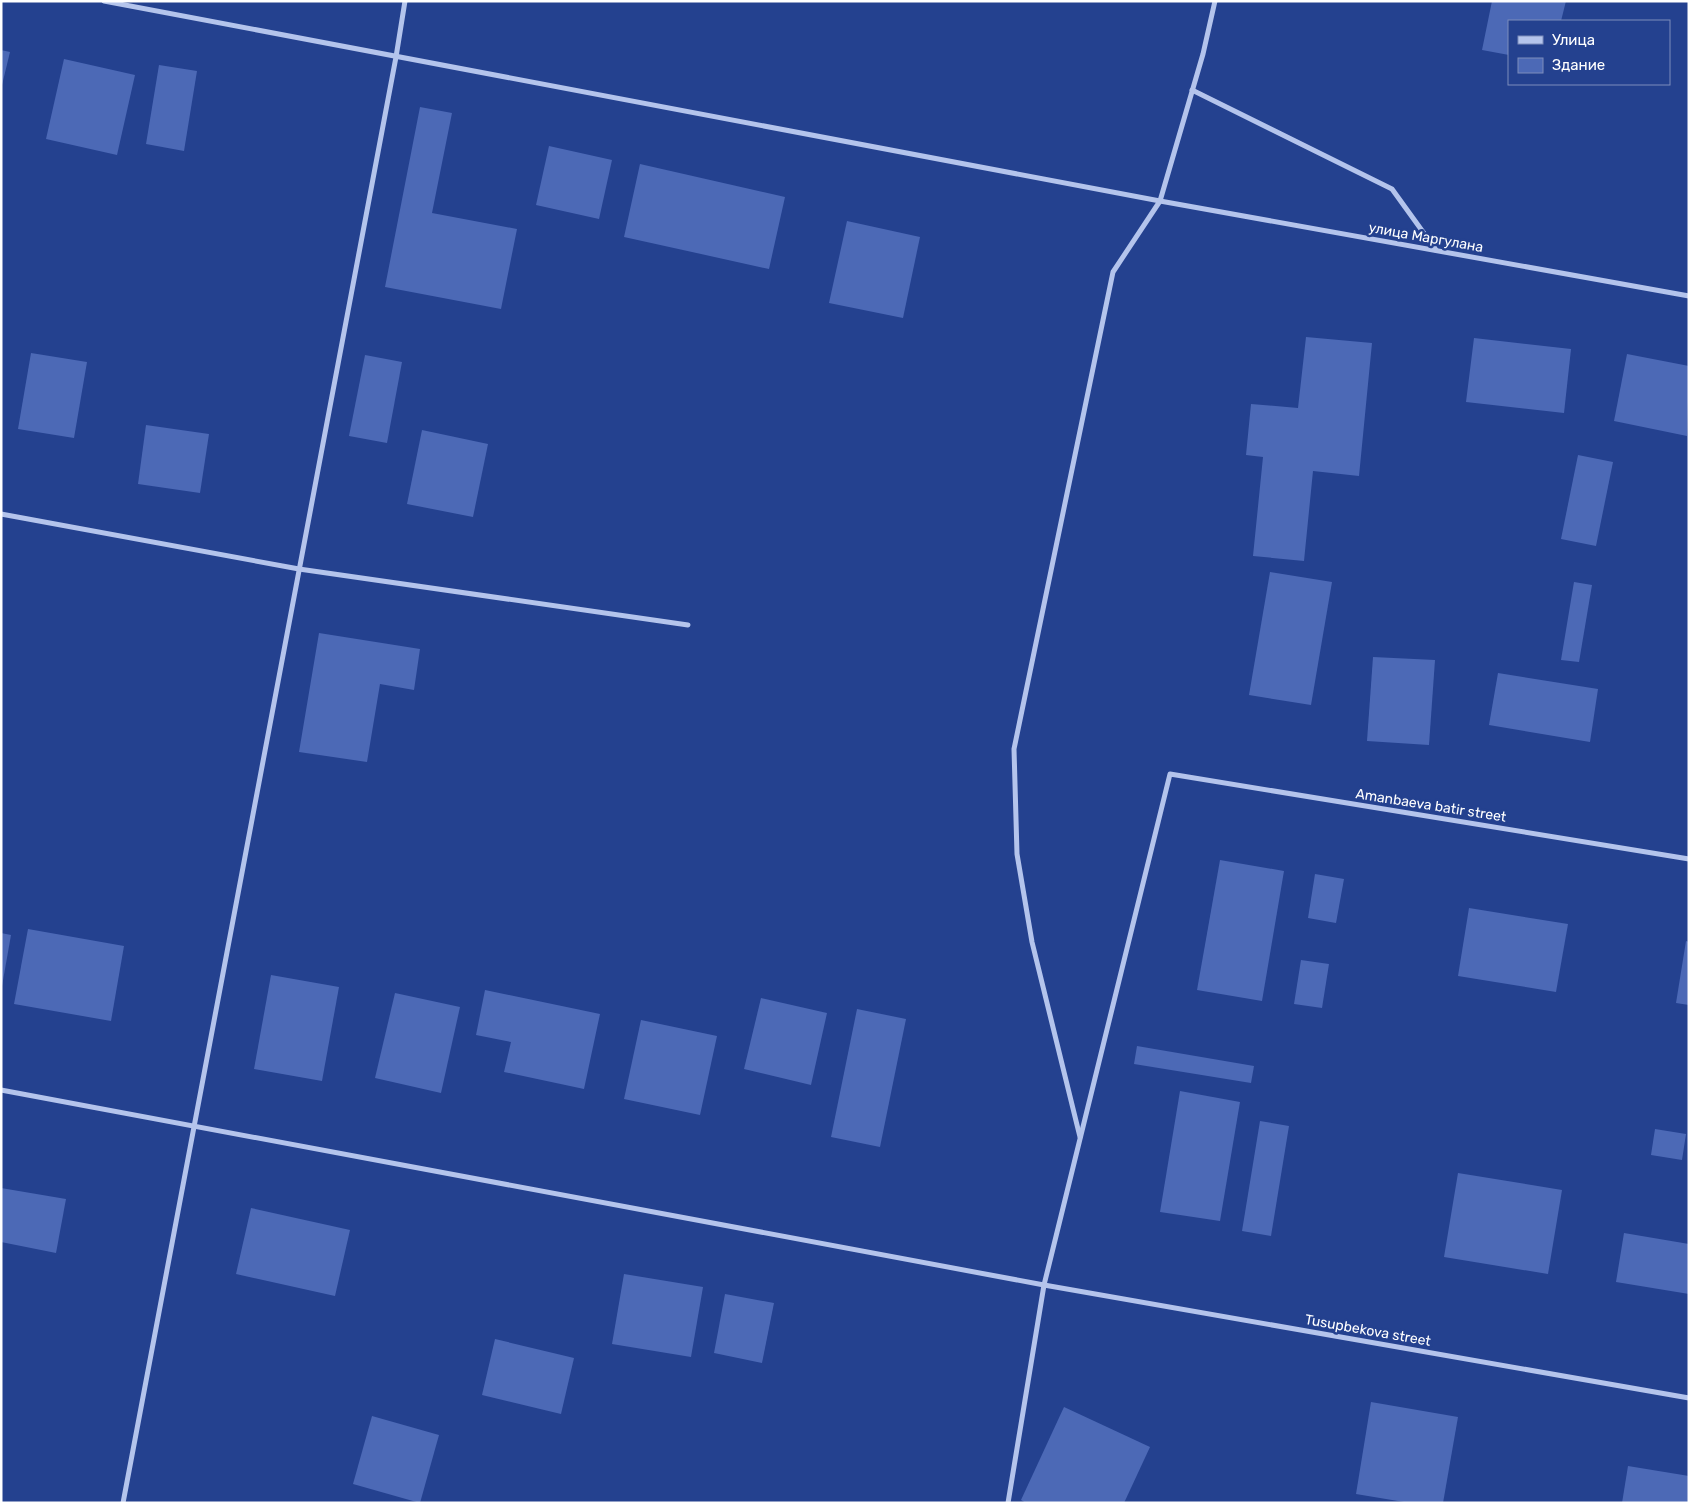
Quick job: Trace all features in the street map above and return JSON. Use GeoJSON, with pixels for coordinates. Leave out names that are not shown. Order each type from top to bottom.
{"type":"FeatureCollection","features":[{"type":"Feature","properties":{"kind":"street","name":"улица Маргулана"},"geometry":{"type":"LineString","coordinates":[[104,1],[1160,201],[1689,296]]}},
{"type":"Feature","properties":{"kind":"street"},"geometry":{"type":"LineString","coordinates":[[123,1503],[405,1]]}},
{"type":"Feature","properties":{"kind":"street"},"geometry":{"type":"LineString","coordinates":[[1008,1503],[1044,1285],[1080,1139],[1032,942],[1019,864],[1014,749],[1113,272],[1160,201],[1203,54],[1215,1]]}},
{"type":"Feature","properties":{"kind":"street"},"geometry":{"type":"LineString","coordinates":[[1192,90],[1392,188],[1436,250]]}},
{"type":"Feature","properties":{"kind":"street"},"geometry":{"type":"LineString","coordinates":[[1,514],[299,568],[688,626]]}},
{"type":"Feature","properties":{"kind":"street","name":"Amanbaeva batir street"},"geometry":{"type":"LineString","coordinates":[[1080,1139],[1170,774],[1689,859]]}},
{"type":"Feature","properties":{"kind":"street","name":"Tusupbekova street"},"geometry":{"type":"LineString","coordinates":[[1,1090],[1044,1285],[1689,1398]]}},
{"type":"Feature","properties":{"kind":"building"},"geometry":{"type":"Polygon","coordinates":[[[1492,1],[1566,1],[1561,20],[1508,20],[1508,55],[1482,50],[1492,1]]]}},
{"type":"Feature","properties":{"kind":"building"},"geometry":{"type":"Polygon","coordinates":[[[1,50],[10,52],[2,85],[1,85],[1,50]]]}},
{"type":"Feature","properties":{"kind":"building"},"geometry":{"type":"Polygon","coordinates":[[[64,59],[135,75],[117,155],[46,139],[64,59]]]}},
{"type":"Feature","properties":{"kind":"building"},"geometry":{"type":"Polygon","coordinates":[[[159,65],[197,71],[184,151],[146,144],[159,65]]]}},
{"type":"Feature","properties":{"kind":"building"},"geometry":{"type":"Polygon","coordinates":[[[420,107],[452,113],[432,213],[517,229],[501,309],[385,287],[420,107]]]}},
{"type":"Feature","properties":{"kind":"building"},"geometry":{"type":"Polygon","coordinates":[[[549,146],[612,160],[599,219],[536,205],[549,146]]]}},
{"type":"Feature","properties":{"kind":"building"},"geometry":{"type":"Polygon","coordinates":[[[640,164],[785,197],[769,269],[624,237],[640,164]]]}},
{"type":"Feature","properties":{"kind":"building"},"geometry":{"type":"Polygon","coordinates":[[[847,221],[920,237],[903,318],[829,303],[847,221]]]}},
{"type":"Feature","properties":{"kind":"building"},"geometry":{"type":"Polygon","coordinates":[[[1306,337],[1372,343],[1359,476],[1313,471],[1304,561],[1253,556],[1263,457],[1246,455],[1251,404],[1298,408],[1306,337]]]}},
{"type":"Feature","properties":{"kind":"building"},"geometry":{"type":"Polygon","coordinates":[[[1474,338],[1571,349],[1564,413],[1466,402],[1474,338]]]}},
{"type":"Feature","properties":{"kind":"building"},"geometry":{"type":"Polygon","coordinates":[[[31,353],[87,362],[74,438],[18,429],[31,353]]]}},
{"type":"Feature","properties":{"kind":"building"},"geometry":{"type":"Polygon","coordinates":[[[1627,354],[1689,366],[1687,436],[1614,421],[1627,354]]]}},
{"type":"Feature","properties":{"kind":"building"},"geometry":{"type":"Polygon","coordinates":[[[365,355],[402,362],[387,443],[349,436],[365,355]]]}},
{"type":"Feature","properties":{"kind":"building"},"geometry":{"type":"Polygon","coordinates":[[[146,425],[209,434],[200,493],[138,484],[146,425]]]}},
{"type":"Feature","properties":{"kind":"building"},"geometry":{"type":"Polygon","coordinates":[[[422,430],[488,444],[473,517],[407,504],[422,430]]]}},
{"type":"Feature","properties":{"kind":"building"},"geometry":{"type":"Polygon","coordinates":[[[1578,455],[1613,462],[1596,546],[1561,539],[1578,455]]]}},
{"type":"Feature","properties":{"kind":"building"},"geometry":{"type":"Polygon","coordinates":[[[1270,572],[1332,582],[1311,705],[1249,695],[1270,572]]]}},
{"type":"Feature","properties":{"kind":"building"},"geometry":{"type":"Polygon","coordinates":[[[1574,582],[1592,585],[1579,662],[1561,660],[1574,582]]]}},
{"type":"Feature","properties":{"kind":"building"},"geometry":{"type":"Polygon","coordinates":[[[319,633],[420,649],[414,690],[380,684],[367,762],[299,752],[319,633]]]}},
{"type":"Feature","properties":{"kind":"building"},"geometry":{"type":"Polygon","coordinates":[[[1373,657],[1435,660],[1429,745],[1367,741],[1373,657]]]}},
{"type":"Feature","properties":{"kind":"building"},"geometry":{"type":"Polygon","coordinates":[[[1498,673],[1598,689],[1590,742],[1489,725],[1498,673]]]}},
{"type":"Feature","properties":{"kind":"building"},"geometry":{"type":"Polygon","coordinates":[[[1220,860],[1284,871],[1262,1001],[1197,990],[1220,860]]]}},
{"type":"Feature","properties":{"kind":"building"},"geometry":{"type":"Polygon","coordinates":[[[1315,874],[1344,879],[1336,923],[1308,918],[1315,874]]]}},
{"type":"Feature","properties":{"kind":"building"},"geometry":{"type":"Polygon","coordinates":[[[1469,908],[1568,924],[1556,992],[1458,976],[1469,908]]]}},
{"type":"Feature","properties":{"kind":"building"},"geometry":{"type":"Polygon","coordinates":[[[28,929],[124,946],[111,1021],[14,1004],[28,929]]]}},
{"type":"Feature","properties":{"kind":"building"},"geometry":{"type":"Polygon","coordinates":[[[1,933],[11,935],[2,986],[1,986],[1,933]]]}},
{"type":"Feature","properties":{"kind":"building"},"geometry":{"type":"Polygon","coordinates":[[[1686,941],[1689,942],[1689,1005],[1676,1003],[1686,941]]]}},
{"type":"Feature","properties":{"kind":"building"},"geometry":{"type":"Polygon","coordinates":[[[1301,960],[1329,964],[1322,1008],[1294,1004],[1301,960]]]}},
{"type":"Feature","properties":{"kind":"building"},"geometry":{"type":"Polygon","coordinates":[[[271,975],[339,987],[322,1081],[254,1069],[271,975]]]}},
{"type":"Feature","properties":{"kind":"building"},"geometry":{"type":"Polygon","coordinates":[[[485,990],[600,1014],[584,1089],[504,1072],[511,1042],[476,1035],[485,990]]]}},
{"type":"Feature","properties":{"kind":"building"},"geometry":{"type":"Polygon","coordinates":[[[395,993],[460,1007],[441,1093],[375,1078],[395,993]]]}},
{"type":"Feature","properties":{"kind":"building"},"geometry":{"type":"Polygon","coordinates":[[[761,998],[827,1013],[811,1085],[744,1069],[761,998]]]}},
{"type":"Feature","properties":{"kind":"building"},"geometry":{"type":"Polygon","coordinates":[[[857,1009],[906,1019],[880,1147],[831,1137],[857,1009]]]}},
{"type":"Feature","properties":{"kind":"building"},"geometry":{"type":"Polygon","coordinates":[[[641,1020],[717,1036],[700,1115],[624,1099],[641,1020]]]}},
{"type":"Feature","properties":{"kind":"building"},"geometry":{"type":"Polygon","coordinates":[[[1137,1046],[1254,1066],[1251,1083],[1134,1064],[1137,1046]]]}},
{"type":"Feature","properties":{"kind":"building"},"geometry":{"type":"Polygon","coordinates":[[[1180,1091],[1240,1102],[1220,1221],[1160,1212],[1180,1091]]]}},
{"type":"Feature","properties":{"kind":"building"},"geometry":{"type":"Polygon","coordinates":[[[1260,1121],[1289,1126],[1271,1236],[1242,1231],[1260,1121]]]}},
{"type":"Feature","properties":{"kind":"building"},"geometry":{"type":"Polygon","coordinates":[[[1655,1129],[1686,1134],[1682,1160],[1651,1155],[1655,1129]]]}},
{"type":"Feature","properties":{"kind":"building"},"geometry":{"type":"Polygon","coordinates":[[[1458,1173],[1562,1190],[1548,1274],[1444,1257],[1458,1173]]]}},
{"type":"Feature","properties":{"kind":"building"},"geometry":{"type":"Polygon","coordinates":[[[1,1188],[66,1199],[56,1253],[1,1242],[1,1188]]]}},
{"type":"Feature","properties":{"kind":"building"},"geometry":{"type":"Polygon","coordinates":[[[251,1208],[350,1230],[335,1296],[236,1274],[251,1208]]]}},
{"type":"Feature","properties":{"kind":"building"},"geometry":{"type":"Polygon","coordinates":[[[1624,1233],[1689,1244],[1689,1294],[1616,1282],[1624,1233]]]}},
{"type":"Feature","properties":{"kind":"building"},"geometry":{"type":"Polygon","coordinates":[[[624,1274],[703,1287],[691,1357],[612,1344],[624,1274]]]}},
{"type":"Feature","properties":{"kind":"building"},"geometry":{"type":"Polygon","coordinates":[[[725,1294],[774,1303],[762,1363],[714,1353],[725,1294]]]}},
{"type":"Feature","properties":{"kind":"building"},"geometry":{"type":"Polygon","coordinates":[[[495,1339],[574,1358],[561,1414],[482,1395],[495,1339]]]}},
{"type":"Feature","properties":{"kind":"building"},"geometry":{"type":"Polygon","coordinates":[[[1371,1402],[1458,1417],[1443,1503],[1410,1503],[1356,1494],[1371,1402]]]}},
{"type":"Feature","properties":{"kind":"building"},"geometry":{"type":"Polygon","coordinates":[[[1064,1407],[1150,1447],[1124,1503],[1026,1503],[1021,1500],[1064,1407]]]}},
{"type":"Feature","properties":{"kind":"building"},"geometry":{"type":"Polygon","coordinates":[[[372,1416],[439,1435],[420,1503],[353,1484],[372,1416]]]}},
{"type":"Feature","properties":{"kind":"building"},"geometry":{"type":"Polygon","coordinates":[[[1628,1466],[1689,1476],[1689,1503],[1622,1503],[1628,1466]]]}}]}
